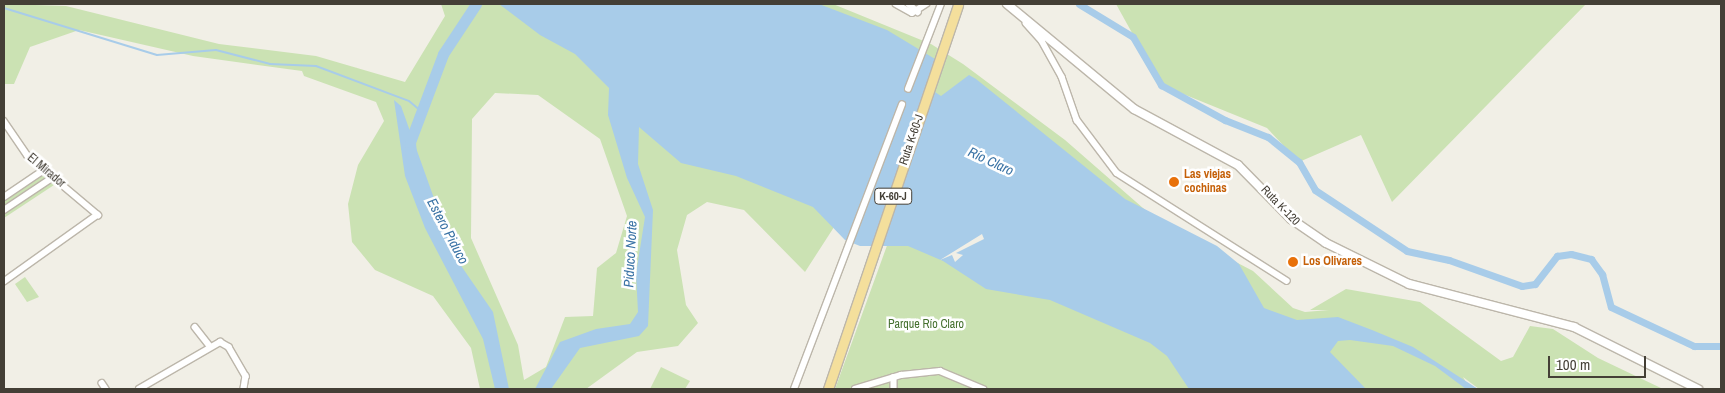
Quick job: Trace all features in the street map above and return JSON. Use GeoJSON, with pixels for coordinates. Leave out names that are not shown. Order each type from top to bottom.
{"type":"FeatureCollection","features":[{"type":"Feature","properties":{"kind":"main road","name":"Ruta K-60-J"},"geometry":{"type":"LineString","coordinates":[[828,389],[958,4]]}},
{"type":"Feature","properties":{"kind":"street"},"geometry":{"type":"LineString","coordinates":[[896,4],[907,13],[918,12],[926,4]]}},
{"type":"Feature","properties":{"kind":"street"},"geometry":{"type":"LineString","coordinates":[[908,89],[941,4]]}},
{"type":"Feature","properties":{"kind":"street"},"geometry":{"type":"LineString","coordinates":[[1007,4],[1042,41],[1078,120],[1117,172],[1286,280]]}},
{"type":"Feature","properties":{"kind":"street","name":"Ruta K-120"},"geometry":{"type":"LineString","coordinates":[[1007,4],[1134,109],[1238,165],[1291,219],[1326,243],[1409,284],[1574,327],[1698,389]]}},
{"type":"Feature","properties":{"kind":"street"},"geometry":{"type":"LineString","coordinates":[[907,13],[911,5],[918,12]]}},
{"type":"Feature","properties":{"kind":"street"},"geometry":{"type":"LineString","coordinates":[[794,389],[902,104]]}},
{"type":"Feature","properties":{"kind":"street","name":"El Mirador"},"geometry":{"type":"LineString","coordinates":[[4,121],[21,149],[52,178],[98,212],[4,282]]}},
{"type":"Feature","properties":{"kind":"street"},"geometry":{"type":"LineString","coordinates":[[4,197],[44,170]]}},
{"type":"Feature","properties":{"kind":"street"},"geometry":{"type":"LineString","coordinates":[[4,210],[52,178]]}},
{"type":"Feature","properties":{"kind":"street"},"geometry":{"type":"LineString","coordinates":[[195,327],[210,346]]}},
{"type":"Feature","properties":{"kind":"street"},"geometry":{"type":"LineString","coordinates":[[139,389],[210,346],[220,342],[229,347],[246,376],[244,388]]}},
{"type":"Feature","properties":{"kind":"street"},"geometry":{"type":"LineString","coordinates":[[856,389],[901,375],[940,371],[983,389]]}},
{"type":"Feature","properties":{"kind":"street"},"geometry":{"type":"LineString","coordinates":[[894,377],[894,389]]}},
{"type":"Feature","properties":{"kind":"street"},"geometry":{"type":"LineString","coordinates":[[102,383],[106,389]]}},
{"type":"Feature","properties":{"kind":"green space","name":"Parque Río Claro"},"geometry":{"type":"Polygon","coordinates":[[[4,4],[66,6],[219,44],[316,56],[405,82],[445,16],[441,4],[833,4],[931,44],[963,64],[1065,140],[1159,222],[1253,271],[1293,308],[1305,312],[1329,310],[1310,310],[1346,289],[1420,302],[1501,361],[1513,357],[1530,326],[1553,329],[1598,358],[1663,389],[1479,389],[1463,377],[1470,389],[835,389],[889,240],[836,224],[805,272],[744,210],[707,202],[687,215],[677,250],[686,305],[698,323],[678,346],[637,352],[586,389],[480,389],[471,348],[433,296],[375,270],[352,242],[348,204],[358,165],[384,121],[376,102],[304,76],[302,71],[193,56],[79,30],[30,47],[14,84],[4,84],[4,4]],[[495,93],[472,119],[471,238],[518,345],[524,380],[546,367],[565,317],[593,316],[597,268],[616,253],[627,216],[600,139],[538,95],[495,93]]]}},
{"type":"Feature","properties":{"kind":"green space"},"geometry":{"type":"Polygon","coordinates":[[[1116,4],[1586,4],[1392,202],[1361,135],[1299,162],[1267,128],[1161,85],[1116,4]]]}},
{"type":"Feature","properties":{"kind":"green space"},"geometry":{"type":"Polygon","coordinates":[[[43,174],[54,185],[4,218],[4,201],[43,174]]]}},
{"type":"Feature","properties":{"kind":"green space"},"geometry":{"type":"Polygon","coordinates":[[[25,277],[39,297],[27,302],[15,284],[25,277]]]}},
{"type":"Feature","properties":{"kind":"green space"},"geometry":{"type":"Polygon","coordinates":[[[661,367],[690,381],[685,389],[650,389],[661,367]]]}},
{"type":"Feature","properties":{"kind":"water","name":"Río Claro"},"geometry":{"type":"Polygon","coordinates":[[[499,4],[819,4],[887,30],[935,59],[929,88],[941,96],[969,75],[1125,199],[1217,246],[1239,264],[1264,308],[1297,320],[1338,317],[1413,347],[1478,389],[1466,389],[1435,366],[1393,346],[1350,340],[1338,341],[1330,352],[1366,389],[1189,389],[1167,356],[1150,343],[1050,300],[986,289],[943,261],[908,246],[860,246],[845,240],[813,207],[736,176],[681,163],[639,127],[638,164],[653,210],[648,326],[639,336],[580,348],[551,389],[535,389],[560,342],[596,329],[630,324],[638,312],[636,274],[645,217],[627,178],[608,115],[609,88],[575,54],[540,35],[499,4]]]}},
{"type":"Feature","properties":{"kind":"water"},"geometry":{"type":"Polygon","coordinates":[[[394,100],[401,106],[455,257],[493,312],[509,389],[495,389],[483,339],[425,228],[405,176],[394,100]]]}},
{"type":"Feature","properties":{"kind":"pier"},"geometry":{"type":"Polygon","coordinates":[[[982,234],[984,239],[956,253],[963,255],[955,262],[952,255],[940,260],[982,234]]]}},
{"type":"Feature","properties":{"kind":"waterway","name":"Estero Piduco"},"geometry":{"type":"LineString","coordinates":[[411,154],[410,142],[443,54],[476,4]]}},
{"type":"Feature","properties":{"kind":"waterway"},"geometry":{"type":"LineString","coordinates":[[1079,4],[1133,37],[1161,85],[1225,120],[1268,137],[1299,162],[1315,190],[1407,251],[1449,260],[1522,286],[1535,284],[1557,256],[1571,254],[1591,259],[1602,274],[1611,307],[1694,346],[1721,346]]}},
{"type":"Feature","properties":{"kind":"waterway"},"geometry":{"type":"LineString","coordinates":[[4,8],[157,55],[216,50],[270,64],[316,66],[409,101],[422,112]]}},
{"type":"Feature","properties":{"kind":"place","name":"Las viejas cochinas"},"geometry":{"type":"Point","coordinates":[1174,182]}},
{"type":"Feature","properties":{"kind":"place","name":"Los Olivares"},"geometry":{"type":"Point","coordinates":[1293,262]}},
{"type":"Feature","properties":{"kind":"water label","name":"Piduco Norte"},"geometry":{"type":"Point","coordinates":[630,254]}}]}
